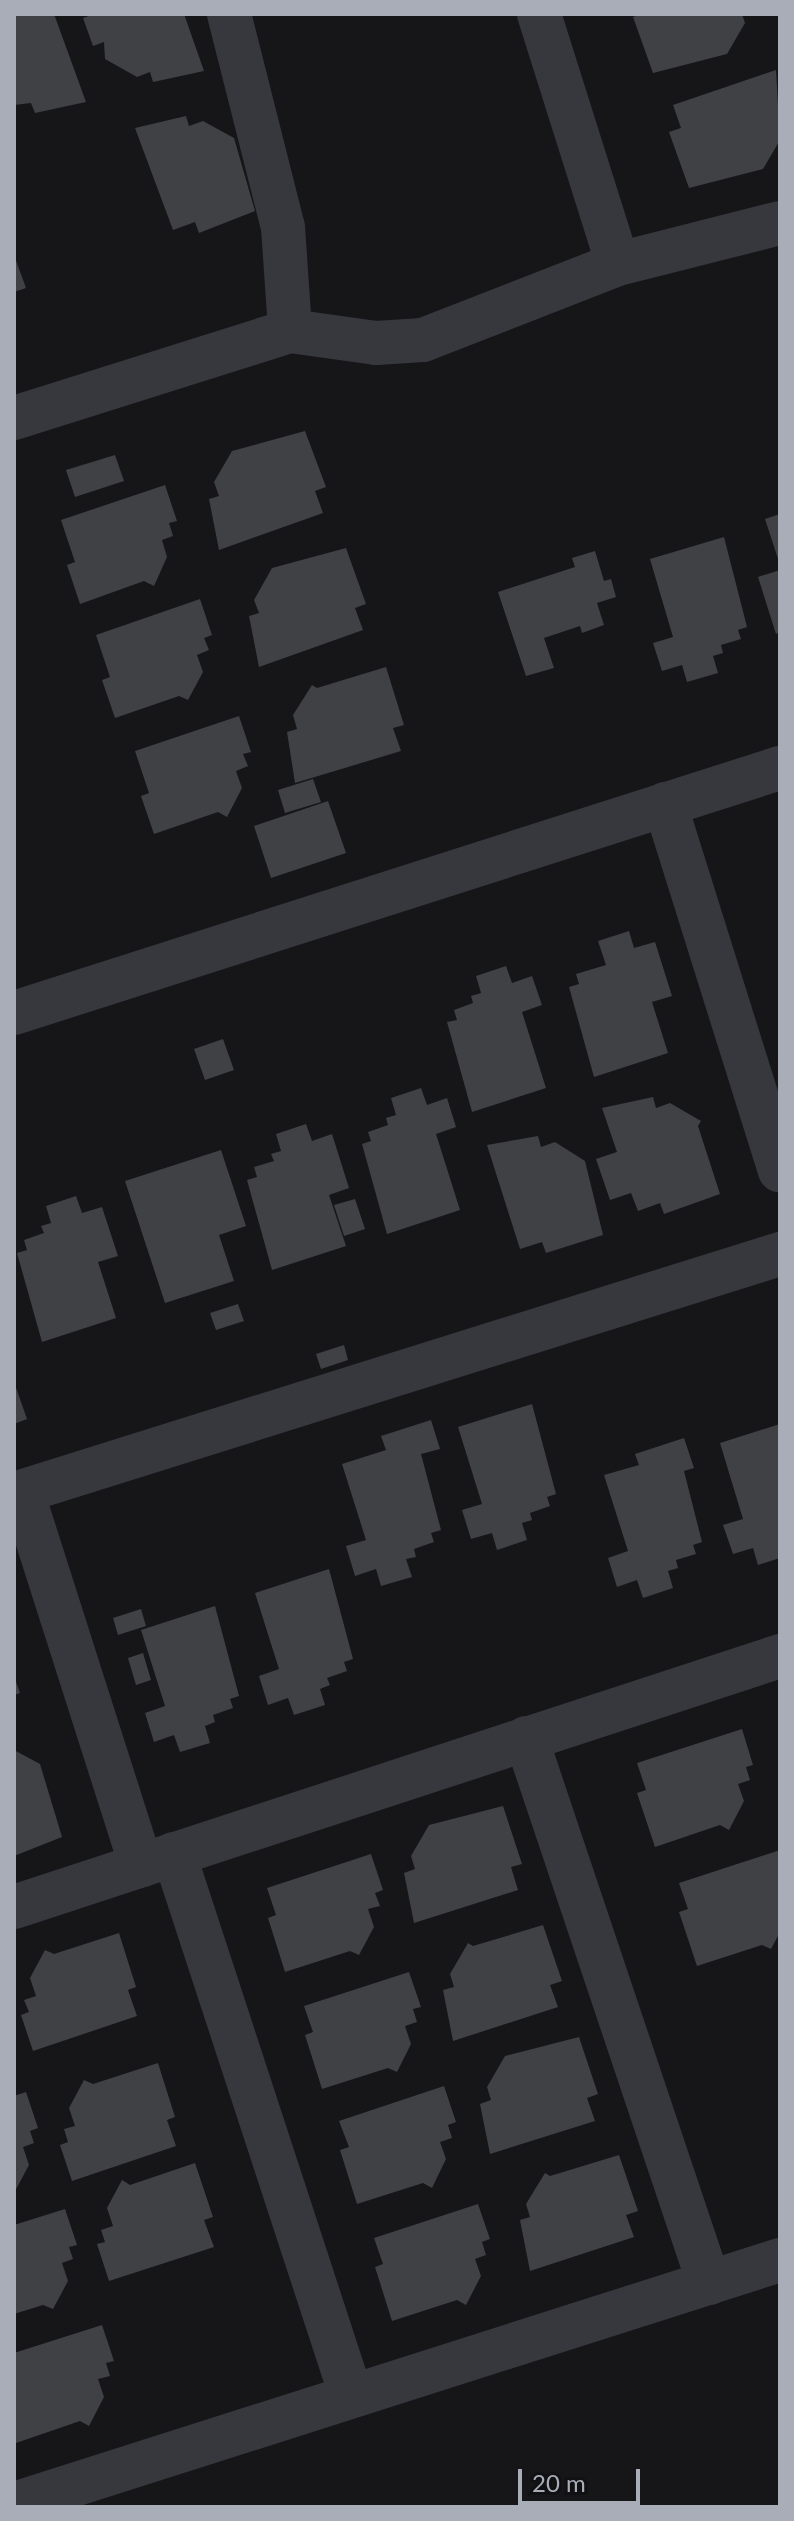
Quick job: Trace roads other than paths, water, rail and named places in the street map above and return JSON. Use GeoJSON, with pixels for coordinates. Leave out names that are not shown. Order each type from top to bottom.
{"type":"FeatureCollection","features":[{"type":"Feature","properties":{"kind":"street"},"geometry":{"type":"LineString","coordinates":[[229,14],[283,227],[290,331]]}},
{"type":"Feature","properties":{"kind":"street"},"geometry":{"type":"LineString","coordinates":[[539,14],[618,264]]}},
{"type":"Feature","properties":{"kind":"street"},"geometry":{"type":"LineString","coordinates":[[14,418],[290,331],[376,343],[423,340],[618,264],[780,223]]}},
{"type":"Feature","properties":{"kind":"street"},"geometry":{"type":"LineString","coordinates":[[14,1013],[780,768]]}},
{"type":"Feature","properties":{"kind":"street"},"geometry":{"type":"LineString","coordinates":[[665,804],[780,1170]]}},
{"type":"Feature","properties":{"kind":"street"},"geometry":{"type":"LineString","coordinates":[[351,2395],[157,1860],[18,1493],[780,1254]]}},
{"type":"Feature","properties":{"kind":"street"},"geometry":{"type":"LineString","coordinates":[[14,1907],[780,1656]]}},
{"type":"Feature","properties":{"kind":"street"},"geometry":{"type":"LineString","coordinates":[[526,1738],[709,2283]]}},
{"type":"Feature","properties":{"kind":"street"},"geometry":{"type":"LineString","coordinates":[[14,2504],[780,2260]]}}]}
